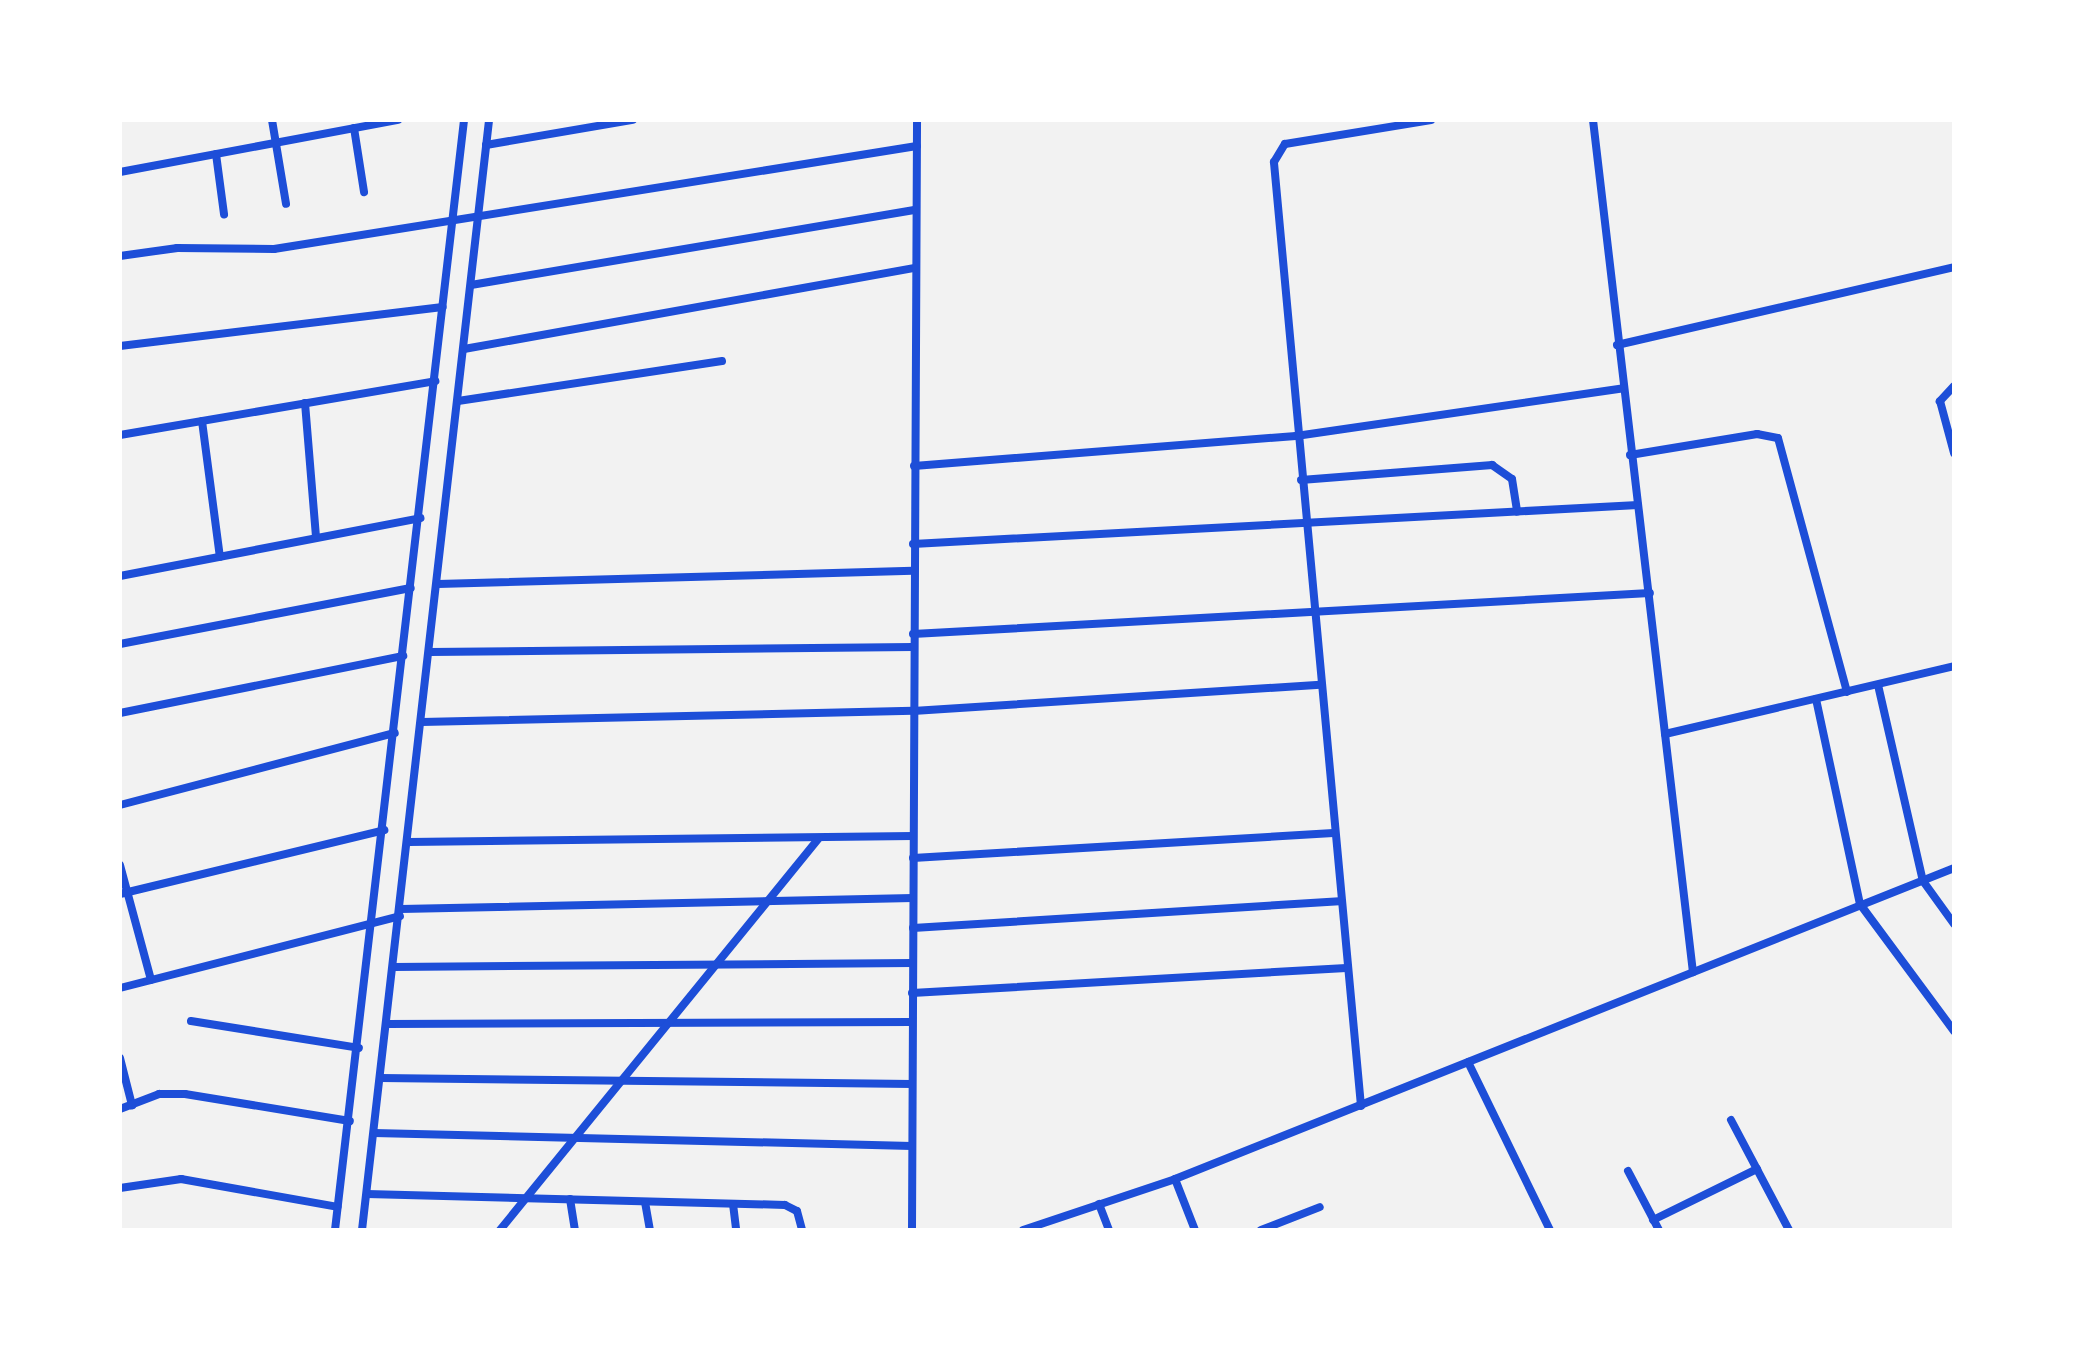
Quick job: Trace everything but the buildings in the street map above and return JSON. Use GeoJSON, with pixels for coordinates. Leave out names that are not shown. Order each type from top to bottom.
{"type":"FeatureCollection","features":[{"type":"Feature","properties":{"kind":"street"},"geometry":{"type":"LineString","coordinates":[[272,120],[286,204]]}},
{"type":"Feature","properties":{"kind":"street"},"geometry":{"type":"LineString","coordinates":[[120,172],[398,120]]}},
{"type":"Feature","properties":{"kind":"street"},"geometry":{"type":"LineString","coordinates":[[335,1230],[359,1048],[464,120]]}},
{"type":"Feature","properties":{"kind":"street"},"geometry":{"type":"LineString","coordinates":[[362,1230],[409,842],[489,120]]}},
{"type":"Feature","properties":{"kind":"street"},"geometry":{"type":"LineString","coordinates":[[486,145],[633,120]]}},
{"type":"Feature","properties":{"kind":"street"},"geometry":{"type":"LineString","coordinates":[[912,1230],[917,120]]}},
{"type":"Feature","properties":{"kind":"street"},"geometry":{"type":"LineString","coordinates":[[1361,1106],[1296,436],[1277,152],[1285,144],[1431,120]]}},
{"type":"Feature","properties":{"kind":"street"},"geometry":{"type":"LineString","coordinates":[[1593,120],[1693,972]]}},
{"type":"Feature","properties":{"kind":"street"},"geometry":{"type":"LineString","coordinates":[[354,128],[364,192]]}},
{"type":"Feature","properties":{"kind":"street"},"geometry":{"type":"LineString","coordinates":[[120,256],[177,248],[274,249],[917,146]]}},
{"type":"Feature","properties":{"kind":"street"},"geometry":{"type":"LineString","coordinates":[[216,154],[224,214]]}},
{"type":"Feature","properties":{"kind":"street"},"geometry":{"type":"LineString","coordinates":[[471,285],[916,210]]}},
{"type":"Feature","properties":{"kind":"street"},"geometry":{"type":"LineString","coordinates":[[1617,345],[1954,267]]}},
{"type":"Feature","properties":{"kind":"street"},"geometry":{"type":"LineString","coordinates":[[464,349],[915,268]]}},
{"type":"Feature","properties":{"kind":"street"},"geometry":{"type":"LineString","coordinates":[[120,346],[443,307]]}},
{"type":"Feature","properties":{"kind":"street"},"geometry":{"type":"LineString","coordinates":[[458,401],[722,361]]}},
{"type":"Feature","properties":{"kind":"street"},"geometry":{"type":"LineString","coordinates":[[120,435],[435,381]]}},
{"type":"Feature","properties":{"kind":"street"},"geometry":{"type":"LineString","coordinates":[[1954,386],[1940,401],[1954,453]]}},
{"type":"Feature","properties":{"kind":"street"},"geometry":{"type":"LineString","coordinates":[[914,466],[1296,436],[1624,388]]}},
{"type":"Feature","properties":{"kind":"street"},"geometry":{"type":"LineString","coordinates":[[305,403],[316,538]]}},
{"type":"Feature","properties":{"kind":"street"},"geometry":{"type":"LineString","coordinates":[[202,421],[220,557]]}},
{"type":"Feature","properties":{"kind":"street"},"geometry":{"type":"LineString","coordinates":[[1630,455],[1757,434],[1778,438],[1847,692]]}},
{"type":"Feature","properties":{"kind":"street"},"geometry":{"type":"LineString","coordinates":[[1301,480],[1492,465],[1512,479],[1517,512]]}},
{"type":"Feature","properties":{"kind":"street"},"geometry":{"type":"LineString","coordinates":[[913,544],[1305,526],[1638,505]]}},
{"type":"Feature","properties":{"kind":"street"},"geometry":{"type":"LineString","coordinates":[[120,574],[420,518]]}},
{"type":"Feature","properties":{"kind":"street"},"geometry":{"type":"LineString","coordinates":[[438,584],[913,571]]}},
{"type":"Feature","properties":{"kind":"street"},"geometry":{"type":"LineString","coordinates":[[120,644],[411,588]]}},
{"type":"Feature","properties":{"kind":"street"},"geometry":{"type":"LineString","coordinates":[[913,634],[1312,608],[1650,593]]}},
{"type":"Feature","properties":{"kind":"street"},"geometry":{"type":"LineString","coordinates":[[430,652],[913,647]]}},
{"type":"Feature","properties":{"kind":"street"},"geometry":{"type":"LineString","coordinates":[[120,713],[403,656]]}},
{"type":"Feature","properties":{"kind":"street"},"geometry":{"type":"LineString","coordinates":[[1665,734],[1954,666]]}},
{"type":"Feature","properties":{"kind":"street"},"geometry":{"type":"LineString","coordinates":[[422,722],[913,711],[1320,685]]}},
{"type":"Feature","properties":{"kind":"street"},"geometry":{"type":"LineString","coordinates":[[1878,685],[1923,881],[1954,924]]}},
{"type":"Feature","properties":{"kind":"street"},"geometry":{"type":"LineString","coordinates":[[1816,699],[1860,904],[1954,1031]]}},
{"type":"Feature","properties":{"kind":"street"},"geometry":{"type":"LineString","coordinates":[[120,805],[395,733]]}},
{"type":"Feature","properties":{"kind":"street"},"geometry":{"type":"LineString","coordinates":[[124,894],[384,830]]}},
{"type":"Feature","properties":{"kind":"street"},"geometry":{"type":"LineString","coordinates":[[913,858],[1333,833]]}},
{"type":"Feature","properties":{"kind":"street"},"geometry":{"type":"LineString","coordinates":[[409,842],[913,836]]}},
{"type":"Feature","properties":{"kind":"street"},"geometry":{"type":"LineString","coordinates":[[500,1230],[523,1198],[580,1136],[819,838]]}},
{"type":"Feature","properties":{"kind":"street"},"geometry":{"type":"LineString","coordinates":[[120,865],[124,894],[151,980]]}},
{"type":"Feature","properties":{"kind":"street"},"geometry":{"type":"LineString","coordinates":[[1023,1230],[1175,1179],[1954,868]]}},
{"type":"Feature","properties":{"kind":"street"},"geometry":{"type":"LineString","coordinates":[[120,988],[373,923],[400,912],[913,898]]}},
{"type":"Feature","properties":{"kind":"street"},"geometry":{"type":"LineString","coordinates":[[913,928],[1339,901]]}},
{"type":"Feature","properties":{"kind":"street"},"geometry":{"type":"LineString","coordinates":[[394,967],[912,963]]}},
{"type":"Feature","properties":{"kind":"street"},"geometry":{"type":"LineString","coordinates":[[912,993],[1346,968]]}},
{"type":"Feature","properties":{"kind":"street"},"geometry":{"type":"LineString","coordinates":[[191,1021],[359,1048]]}},
{"type":"Feature","properties":{"kind":"street"},"geometry":{"type":"LineString","coordinates":[[387,1024],[912,1022]]}},
{"type":"Feature","properties":{"kind":"street"},"geometry":{"type":"LineString","coordinates":[[120,1058],[132,1105]]}},
{"type":"Feature","properties":{"kind":"street"},"geometry":{"type":"LineString","coordinates":[[1468,1062],[1550,1230]]}},
{"type":"Feature","properties":{"kind":"street"},"geometry":{"type":"LineString","coordinates":[[381,1078],[912,1084]]}},
{"type":"Feature","properties":{"kind":"street"},"geometry":{"type":"LineString","coordinates":[[120,1109],[185,1094],[350,1121]]}},
{"type":"Feature","properties":{"kind":"street"},"geometry":{"type":"LineString","coordinates":[[1731,1120],[1789,1230]]}},
{"type":"Feature","properties":{"kind":"street"},"geometry":{"type":"LineString","coordinates":[[374,1133],[912,1146]]}},
{"type":"Feature","properties":{"kind":"street"},"geometry":{"type":"LineString","coordinates":[[1653,1220],[1757,1169]]}},
{"type":"Feature","properties":{"kind":"street"},"geometry":{"type":"LineString","coordinates":[[1628,1171],[1659,1230]]}},
{"type":"Feature","properties":{"kind":"street"},"geometry":{"type":"LineString","coordinates":[[120,1188],[181,1179],[338,1207]]}},
{"type":"Feature","properties":{"kind":"street"},"geometry":{"type":"LineString","coordinates":[[1175,1179],[1195,1230]]}},
{"type":"Feature","properties":{"kind":"street"},"geometry":{"type":"LineString","coordinates":[[367,1194],[792,1206],[802,1230]]}},
{"type":"Feature","properties":{"kind":"street"},"geometry":{"type":"LineString","coordinates":[[570,1199],[575,1230]]}},
{"type":"Feature","properties":{"kind":"street"},"geometry":{"type":"LineString","coordinates":[[645,1202],[650,1230]]}},
{"type":"Feature","properties":{"kind":"street"},"geometry":{"type":"LineString","coordinates":[[733,1204],[736,1230]]}},
{"type":"Feature","properties":{"kind":"street"},"geometry":{"type":"LineString","coordinates":[[1099,1204],[1109,1230]]}},
{"type":"Feature","properties":{"kind":"street"},"geometry":{"type":"LineString","coordinates":[[1261,1230],[1320,1207]]}}]}
